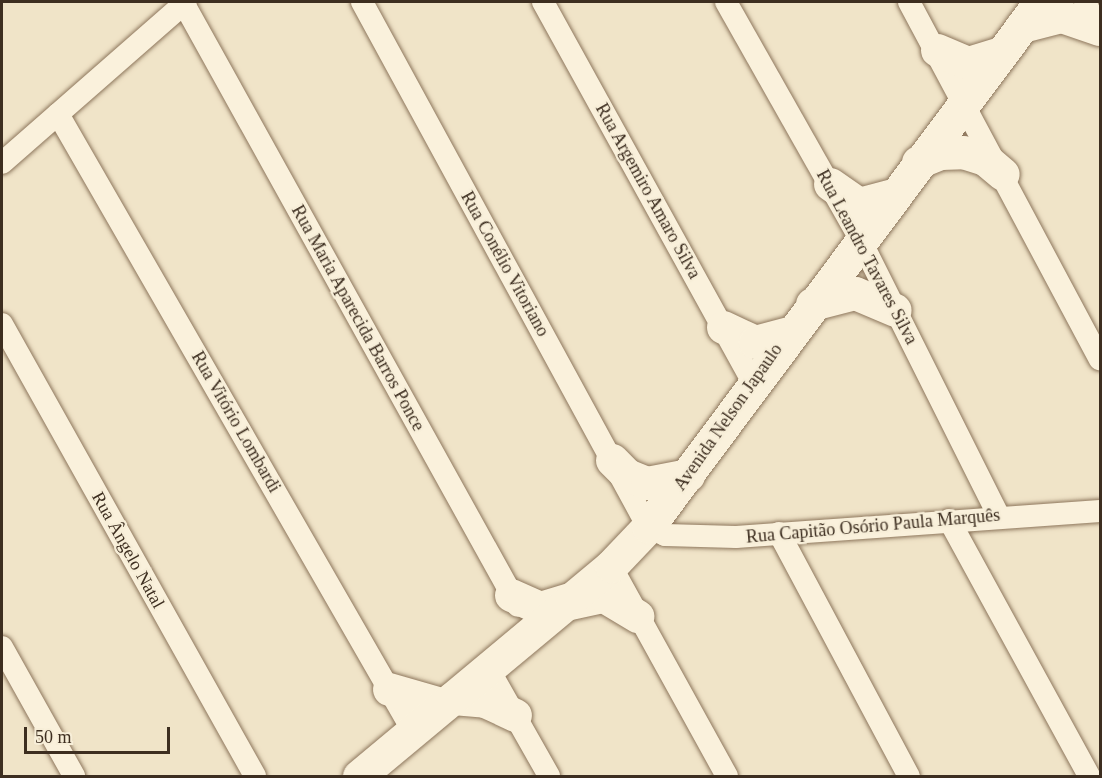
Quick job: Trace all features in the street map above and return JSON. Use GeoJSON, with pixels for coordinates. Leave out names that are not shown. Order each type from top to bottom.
{"type":"FeatureCollection","features":[{"type":"Feature","properties":{"kind":"main road"},"geometry":{"type":"LineString","coordinates":[[1031,14],[1095,21]]}},
{"type":"Feature","properties":{"kind":"main road","name":"Avenida Nelson Japaulo"},"geometry":{"type":"LineString","coordinates":[[360,776],[611,566],[648,527],[688,475],[752,381],[1031,14]]}},
{"type":"Feature","properties":{"kind":"main road"},"geometry":{"type":"LineString","coordinates":[[937,50],[968,63],[1001,53]]}},
{"type":"Feature","properties":{"kind":"main road"},"geometry":{"type":"LineString","coordinates":[[918,162],[963,152],[985,159],[1003,174]]}},
{"type":"Feature","properties":{"kind":"main road"},"geometry":{"type":"LineString","coordinates":[[830,184],[859,204],[893,195]]}},
{"type":"Feature","properties":{"kind":"main road"},"geometry":{"type":"LineString","coordinates":[[812,304],[855,293],[896,310]]}},
{"type":"Feature","properties":{"kind":"main road"},"geometry":{"type":"LineString","coordinates":[[723,327],[755,342],[788,333]]}},
{"type":"Feature","properties":{"kind":"main road"},"geometry":{"type":"LineString","coordinates":[[612,460],[627,475],[647,483],[668,483],[688,475]]}},
{"type":"Feature","properties":{"kind":"main road"},"geometry":{"type":"LineString","coordinates":[[511,595],[540,608],[604,596],[638,616]]}},
{"type":"Feature","properties":{"kind":"main road"},"geometry":{"type":"LineString","coordinates":[[389,689],[448,702],[485,701],[515,715]]}},
{"type":"Feature","properties":{"kind":"street","name":"Rua Conélio Vitoriano"},"geometry":{"type":"LineString","coordinates":[[362,2],[648,527]]}},
{"type":"Feature","properties":{"kind":"street","name":"Rua Argemiro Amaro Silva"},"geometry":{"type":"LineString","coordinates":[[543,2],[752,381]]}},
{"type":"Feature","properties":{"kind":"street","name":"Rua Leandro Tavares Silva"},"geometry":{"type":"LineString","coordinates":[[726,2],[860,239],[999,516]]}},
{"type":"Feature","properties":{"kind":"street"},"geometry":{"type":"LineString","coordinates":[[909,2],[965,100],[1101,359]]}},
{"type":"Feature","properties":{"kind":"street"},"geometry":{"type":"LineString","coordinates":[[2,163],[185,3]]}},
{"type":"Feature","properties":{"kind":"street","name":"Rua Maria Aparecida Barros Ponce"},"geometry":{"type":"LineString","coordinates":[[185,3],[531,631]]}},
{"type":"Feature","properties":{"kind":"street","name":"Rua Vitório Lombardi"},"geometry":{"type":"LineString","coordinates":[[58,114],[413,731]]}},
{"type":"Feature","properties":{"kind":"street","name":"Rua Ângelo Natal"},"geometry":{"type":"LineString","coordinates":[[2,324],[255,777]]}},
{"type":"Feature","properties":{"kind":"street","name":"Rua Capitão Osório Paula Marquês"},"geometry":{"type":"LineString","coordinates":[[648,527],[695,537],[1101,511]]}},
{"type":"Feature","properties":{"kind":"street"},"geometry":{"type":"LineString","coordinates":[[949,520],[1089,777]]}},
{"type":"Feature","properties":{"kind":"street"},"geometry":{"type":"LineString","coordinates":[[779,533],[909,777]]}},
{"type":"Feature","properties":{"kind":"street"},"geometry":{"type":"LineString","coordinates":[[611,566],[727,777]]}},
{"type":"Feature","properties":{"kind":"street"},"geometry":{"type":"LineString","coordinates":[[2,646],[74,777]]}},
{"type":"Feature","properties":{"kind":"street"},"geometry":{"type":"LineString","coordinates":[[488,668],[549,777]]}}]}
